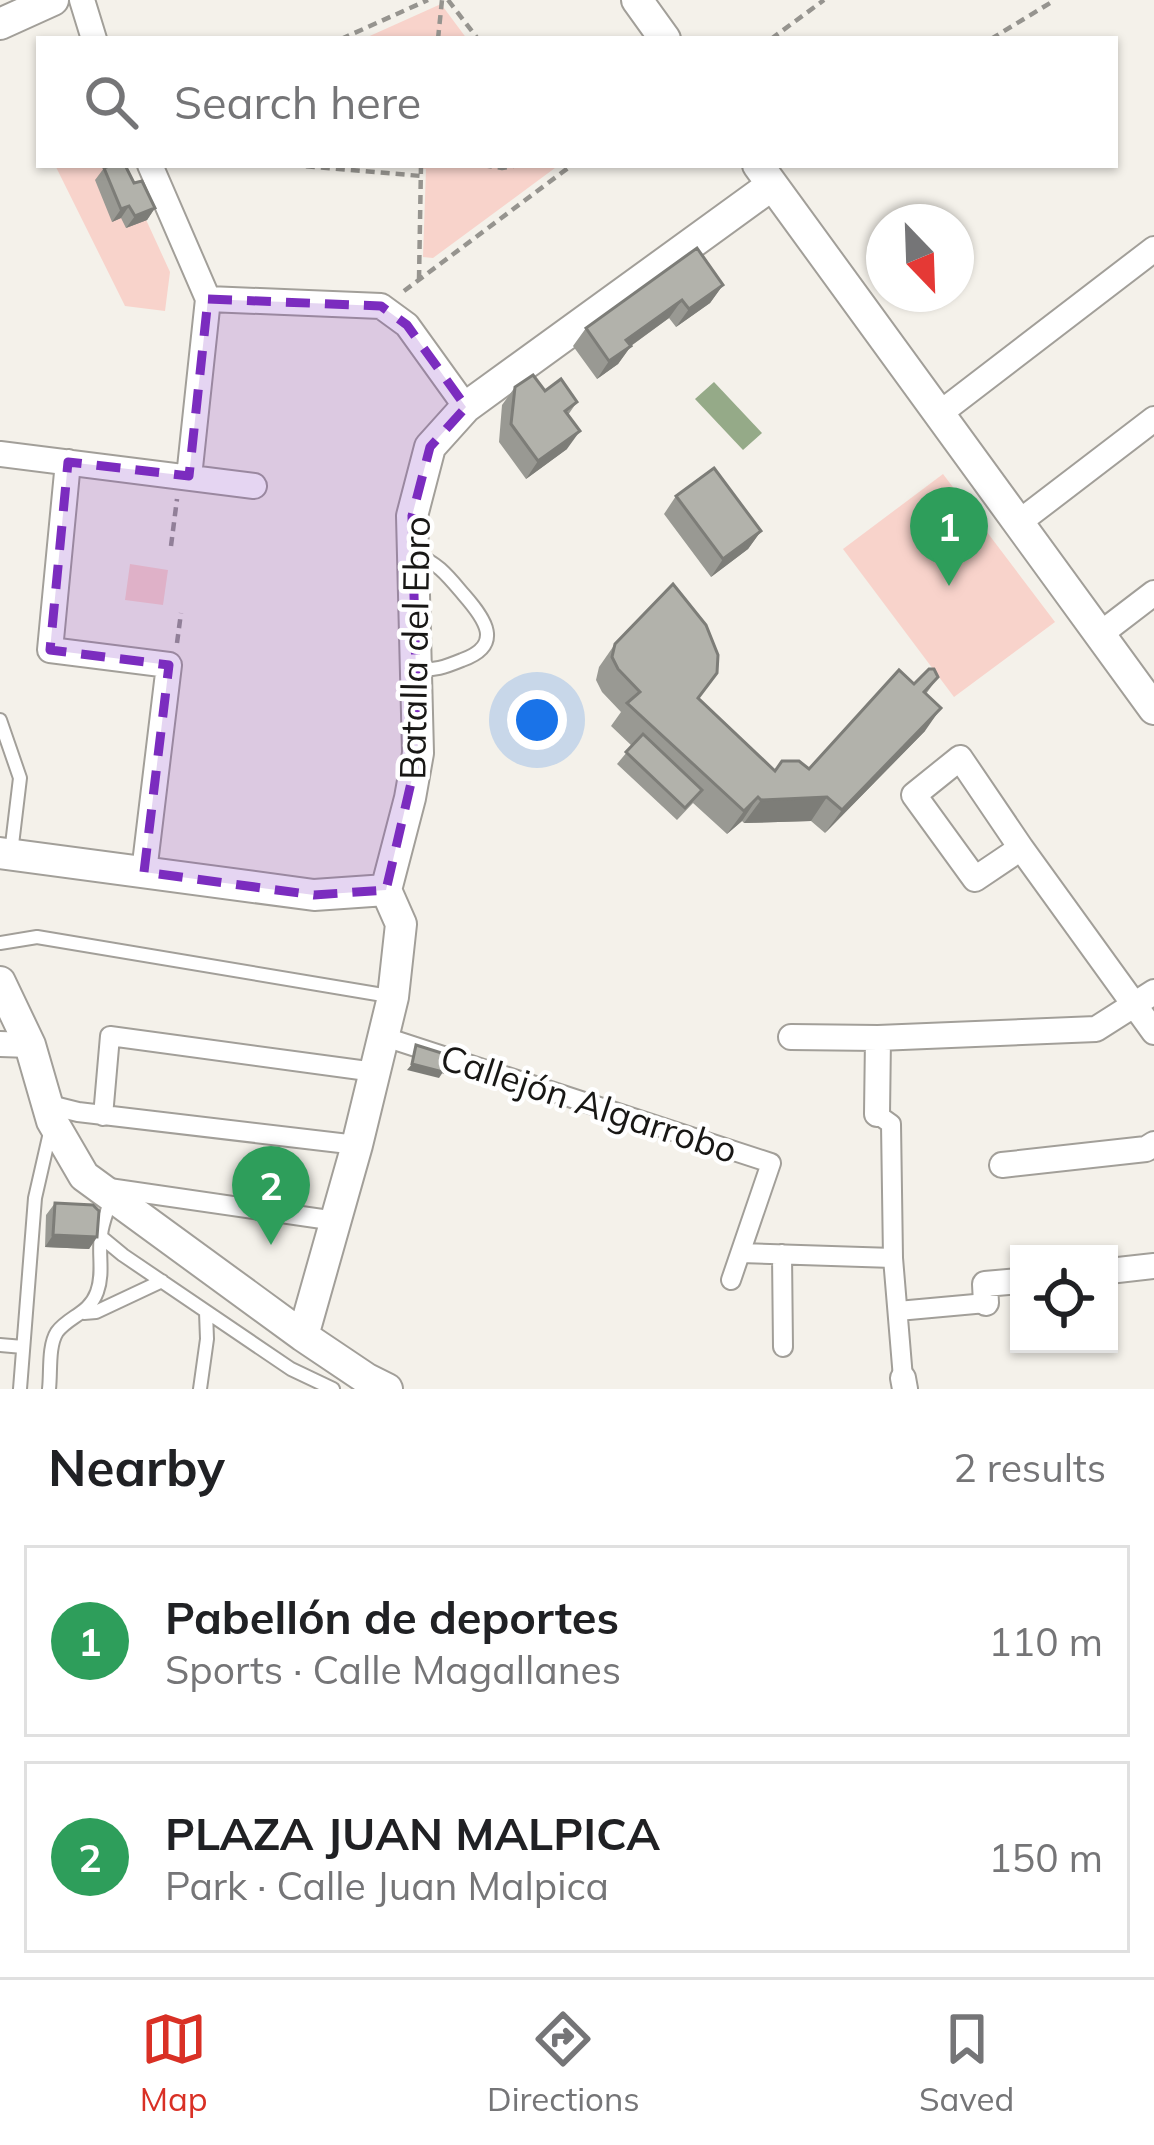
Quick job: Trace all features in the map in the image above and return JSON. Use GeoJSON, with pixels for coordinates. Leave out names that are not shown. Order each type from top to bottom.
{"type":"FeatureCollection","features":[{"type":"Feature","properties":{"kind":"street"},"geometry":{"type":"LineString","coordinates":[[0,24],[53,0]]}},
{"type":"Feature","properties":{"kind":"street"},"geometry":{"type":"LineString","coordinates":[[82,0],[93,36]]}},
{"type":"Feature","properties":{"kind":"street"},"geometry":{"type":"LineString","coordinates":[[637,0],[663,36]]}},
{"type":"Feature","properties":{"kind":"street"},"geometry":{"type":"LineString","coordinates":[[150,168],[208,299],[184,476]]}},
{"type":"Feature","properties":{"kind":"street"},"geometry":{"type":"LineString","coordinates":[[765,175],[1154,709]]}},
{"type":"Feature","properties":{"kind":"street","name":"Batalla del Ebro"},"geometry":{"type":"LineString","coordinates":[[303,1336],[393,997],[401,924],[386,890],[418,753],[412,517],[430,447],[466,407],[765,175]]}},
{"type":"Feature","properties":{"kind":"street"},"geometry":{"type":"LineString","coordinates":[[939,414],[1154,249]]}},
{"type":"Feature","properties":{"kind":"street"},"geometry":{"type":"LineString","coordinates":[[208,299],[381,306],[407,326],[466,407]]}},
{"type":"Feature","properties":{"kind":"street"},"geometry":{"type":"LineString","coordinates":[[1018,523],[1154,419]]}},
{"type":"Feature","properties":{"kind":"street"},"geometry":{"type":"LineString","coordinates":[[0,454],[254,487]]}},
{"type":"Feature","properties":{"kind":"street"},"geometry":{"type":"LineString","coordinates":[[68,462],[50,650],[169,665],[144,872]]}},
{"type":"Feature","properties":{"kind":"street"},"geometry":{"type":"LineString","coordinates":[[1100,635],[1154,593]]}},
{"type":"Feature","properties":{"kind":"street"},"geometry":{"type":"LineString","coordinates":[[1021,848],[975,879],[914,795],[960,758],[1021,848],[1145,998],[1154,1032]]}},
{"type":"Feature","properties":{"kind":"street"},"geometry":{"type":"LineString","coordinates":[[14,855],[314,895],[386,890]]}},
{"type":"Feature","properties":{"kind":"street"},"geometry":{"type":"LineString","coordinates":[[0,982],[15,1045],[84,1176],[303,1336],[387,1389]]}},
{"type":"Feature","properties":{"kind":"street"},"geometry":{"type":"LineString","coordinates":[[791,1037],[1096,1028],[1145,998]]}},
{"type":"Feature","properties":{"kind":"street"},"geometry":{"type":"LineString","coordinates":[[103,1115],[110,1036],[375,1072]]}},
{"type":"Feature","properties":{"kind":"street","name":"Callejón Algarrobo"},"geometry":{"type":"LineString","coordinates":[[385,1037],[771,1163],[731,1280]]}},
{"type":"Feature","properties":{"kind":"street"},"geometry":{"type":"LineString","coordinates":[[878,1038],[878,1114],[891,1124],[893,1258],[904,1383]]}},
{"type":"Feature","properties":{"kind":"street"},"geometry":{"type":"LineString","coordinates":[[49,1112],[357,1145]]}},
{"type":"Feature","properties":{"kind":"street"},"geometry":{"type":"LineString","coordinates":[[1002,1165],[1146,1149],[1154,1144]]}},
{"type":"Feature","properties":{"kind":"street"},"geometry":{"type":"LineString","coordinates":[[104,1192],[336,1220]]}},
{"type":"Feature","properties":{"kind":"street"},"geometry":{"type":"LineString","coordinates":[[741,1252],[893,1258]]}},
{"type":"Feature","properties":{"kind":"street"},"geometry":{"type":"LineString","coordinates":[[782,1254],[783,1347]]}},
{"type":"Feature","properties":{"kind":"street"},"geometry":{"type":"LineString","coordinates":[[1118,1270],[1154,1266]]}},
{"type":"Feature","properties":{"kind":"street"},"geometry":{"type":"LineString","coordinates":[[898,1311],[1010,1284]]}},
{"type":"Feature","properties":{"kind":"lane"},"geometry":{"type":"LineString","coordinates":[[413,552],[437,563],[484,617],[488,632],[473,656],[434,671],[416,669]]}},
{"type":"Feature","properties":{"kind":"lane"},"geometry":{"type":"LineString","coordinates":[[0,720],[20,778],[14,855]]}},
{"type":"Feature","properties":{"kind":"lane"},"geometry":{"type":"LineString","coordinates":[[0,943],[37,937],[393,997]]}},
{"type":"Feature","properties":{"kind":"lane"},"geometry":{"type":"LineString","coordinates":[[20,1389],[35,1198],[49,1112]]}},
{"type":"Feature","properties":{"kind":"lane"},"geometry":{"type":"LineString","coordinates":[[50,1389],[56,1335],[84,1313],[99,1288],[104,1192]]}},
{"type":"Feature","properties":{"kind":"lane"},"geometry":{"type":"LineString","coordinates":[[100,1236],[291,1369],[333,1389]]}},
{"type":"Feature","properties":{"kind":"lane"},"geometry":{"type":"LineString","coordinates":[[84,1313],[96,1312],[162,1281]]}},
{"type":"Feature","properties":{"kind":"lane"},"geometry":{"type":"LineString","coordinates":[[200,1389],[206,1312]]}},
{"type":"Feature","properties":{"kind":"lane"},"geometry":{"type":"LineString","coordinates":[[0,1345],[23,1347]]}},
{"type":"Feature","properties":{"kind":"lane"},"geometry":{"type":"LineString","coordinates":[[291,1369],[308,1389]]}},
{"type":"Feature","properties":{"kind":"path"},"geometry":{"type":"LineString","coordinates":[[347,36],[428,0]]}},
{"type":"Feature","properties":{"kind":"path"},"geometry":{"type":"LineString","coordinates":[[438,36],[445,0]]}},
{"type":"Feature","properties":{"kind":"path"},"geometry":{"type":"LineString","coordinates":[[445,0],[475,36]]}},
{"type":"Feature","properties":{"kind":"path"},"geometry":{"type":"LineString","coordinates":[[775,36],[824,0]]}},
{"type":"Feature","properties":{"kind":"path"},"geometry":{"type":"LineString","coordinates":[[996,36],[1055,0]]}},
{"type":"Feature","properties":{"kind":"path"},"geometry":{"type":"LineString","coordinates":[[327,168],[421,176]]}},
{"type":"Feature","properties":{"kind":"path"},"geometry":{"type":"LineString","coordinates":[[419,281],[421,168]]}},
{"type":"Feature","properties":{"kind":"path"},"geometry":{"type":"LineString","coordinates":[[381,306],[568,168]]}},
{"type":"Feature","properties":{"kind":"path"},"geometry":{"type":"LineString","coordinates":[[171,546],[184,476]]}},
{"type":"Feature","properties":{"kind":"path"},"geometry":{"type":"LineString","coordinates":[[178,638],[182,613]]}},
{"type":"Feature","properties":{"kind":"highlighted area"},"geometry":{"type":"Polygon","coordinates":[[[208,299],[381,306],[407,325],[466,407],[430,447],[412,516],[418,753],[386,890],[314,895],[144,872],[169,665],[50,650],[68,462],[189,476],[208,299]]]}},
{"type":"Feature","properties":{"kind":"shaded area"},"geometry":{"type":"Polygon","coordinates":[[[441,4],[465,36],[370,36],[441,4]]]}},
{"type":"Feature","properties":{"kind":"shaded area"},"geometry":{"type":"Polygon","coordinates":[[[56,168],[122,168],[170,272],[165,311],[125,306],[56,168]]]}},
{"type":"Feature","properties":{"kind":"shaded area"},"geometry":{"type":"Polygon","coordinates":[[[416,168],[555,168],[433,258],[423,257],[426,169],[416,168]]]}},
{"type":"Feature","properties":{"kind":"shaded area"},"geometry":{"type":"Polygon","coordinates":[[[714,382],[762,433],[743,450],[695,399],[714,382]]]}},
{"type":"Feature","properties":{"kind":"shaded area"},"geometry":{"type":"Polygon","coordinates":[[[943,474],[1055,622],[954,697],[843,549],[943,474]]]}},
{"type":"Feature","properties":{"kind":"shaded area"},"geometry":{"type":"Polygon","coordinates":[[[130,564],[168,570],[163,605],[125,600],[130,564]]]}},
{"type":"Feature","properties":{"kind":"building"},"geometry":{"type":"Polygon","coordinates":[[[104,168],[126,168],[134,183],[142,181],[155,208],[135,216],[129,206],[121,209],[104,168]]]}},
{"type":"Feature","properties":{"kind":"building"},"geometry":{"type":"Polygon","coordinates":[[[697,248],[723,285],[689,309],[682,300],[626,340],[631,346],[609,361],[586,328],[697,248]]]}},
{"type":"Feature","properties":{"kind":"building"},"geometry":{"type":"Polygon","coordinates":[[[533,375],[545,391],[561,379],[577,402],[565,411],[580,431],[538,461],[511,424],[515,387],[533,375]]]}},
{"type":"Feature","properties":{"kind":"building"},"geometry":{"type":"Polygon","coordinates":[[[714,468],[761,531],[723,559],[676,496],[714,468]]]}},
{"type":"Feature","properties":{"kind":"building"},"geometry":{"type":"Polygon","coordinates":[[[673,584],[706,625],[718,655],[717,673],[698,698],[775,771],[782,761],[799,761],[809,769],[899,670],[914,684],[934,669],[938,677],[924,692],[941,708],[842,810],[827,797],[758,797],[744,811],[627,703],[640,692],[612,657],[615,644],[673,584]]]}},
{"type":"Feature","properties":{"kind":"building"},"geometry":{"type":"Polygon","coordinates":[[[643,734],[702,790],[685,808],[626,752],[643,734]]]}},
{"type":"Feature","properties":{"kind":"building"},"geometry":{"type":"Polygon","coordinates":[[[416,1045],[448,1055],[443,1072],[412,1064],[416,1045]]]}},
{"type":"Feature","properties":{"kind":"building"},"geometry":{"type":"Polygon","coordinates":[[[55,1203],[93,1205],[99,1211],[97,1237],[53,1235],[55,1203]]]}},
{"type":"Feature","properties":{"kind":"place","name":"Pabellón de deportes"},"geometry":{"type":"Point","coordinates":[949,586]}},
{"type":"Feature","properties":{"kind":"place","name":"PLAZA JUAN MALPICA"},"geometry":{"type":"Point","coordinates":[271,1245]}}]}
